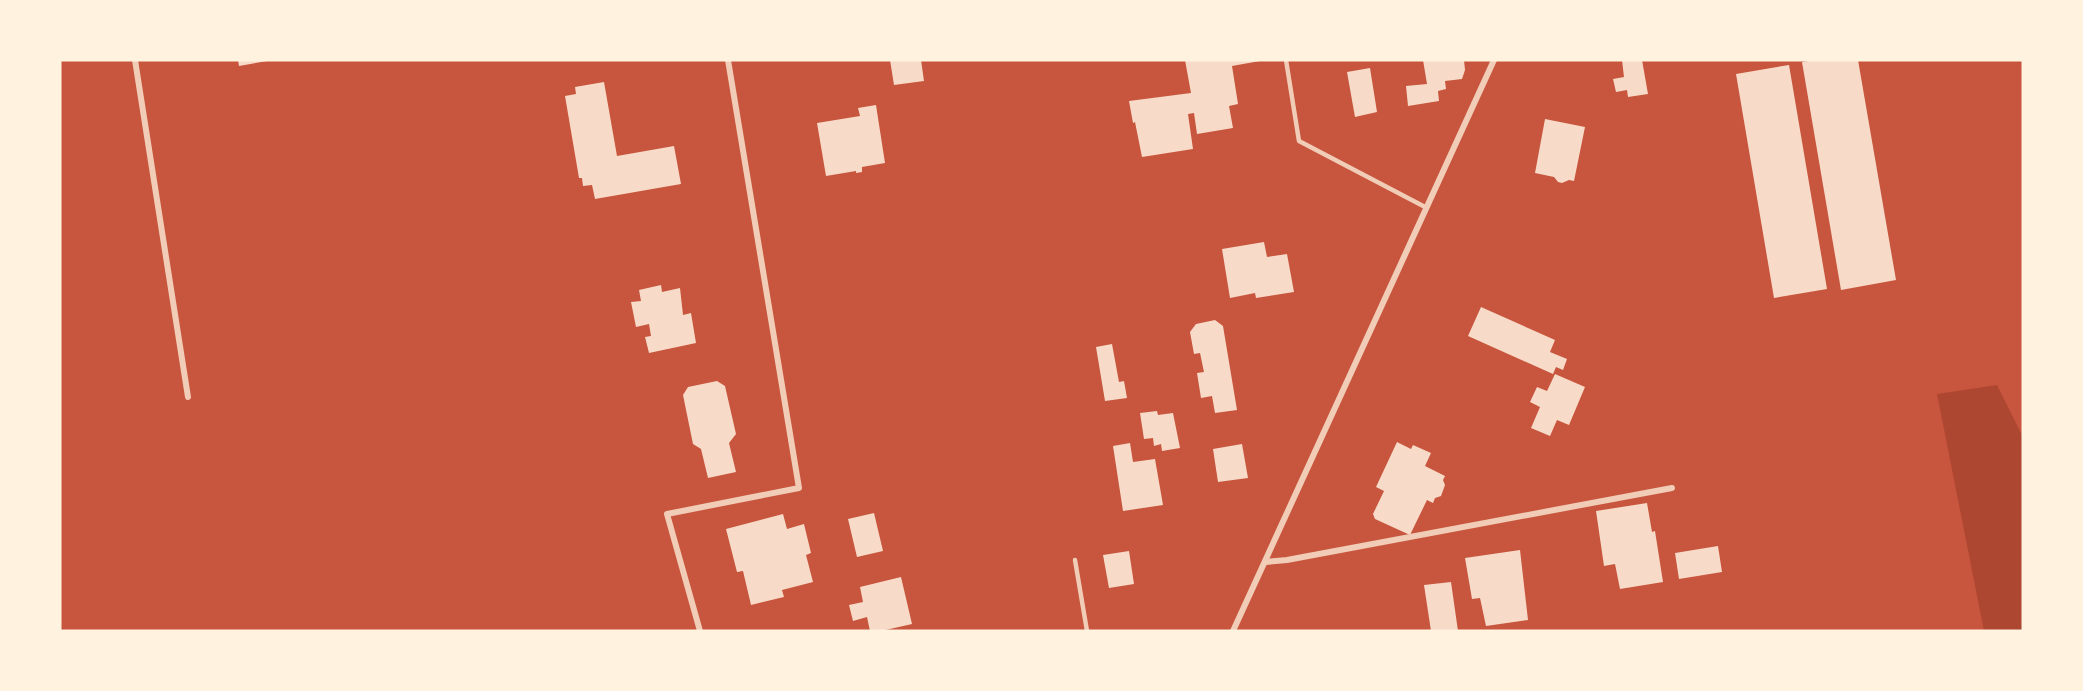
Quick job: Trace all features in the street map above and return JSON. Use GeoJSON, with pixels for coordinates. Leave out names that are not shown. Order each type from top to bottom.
{"type":"FeatureCollection","features":[{"type":"Feature","properties":{"kind":"street"},"geometry":{"type":"LineString","coordinates":[[135,60],[188,397]]}},
{"type":"Feature","properties":{"kind":"street"},"geometry":{"type":"LineString","coordinates":[[700,631],[667,514],[799,488],[729,60]]}},
{"type":"Feature","properties":{"kind":"street"},"geometry":{"type":"LineString","coordinates":[[1233,631],[1494,60]]}},
{"type":"Feature","properties":{"kind":"street"},"geometry":{"type":"LineString","coordinates":[[1265,562],[1299,558],[1672,488]]}},
{"type":"Feature","properties":{"kind":"lane"},"geometry":{"type":"LineString","coordinates":[[1286,60],[1299,141],[1427,208]]}},
{"type":"Feature","properties":{"kind":"lane"},"geometry":{"type":"LineString","coordinates":[[1075,561],[1087,631]]}},
{"type":"Feature","properties":{"kind":"shaded area"},"geometry":{"type":"Polygon","coordinates":[[[1997,385],[2023,437],[2023,631],[1984,631],[1937,394],[1997,385]]]}},
{"type":"Feature","properties":{"kind":"building"},"geometry":{"type":"Polygon","coordinates":[[[238,60],[267,60],[267,61],[239,66],[238,60]]]}},
{"type":"Feature","properties":{"kind":"building"},"geometry":{"type":"Polygon","coordinates":[[[890,60],[921,60],[924,81],[894,85],[890,60]]]}},
{"type":"Feature","properties":{"kind":"building"},"geometry":{"type":"Polygon","coordinates":[[[1185,60],[1260,61],[1232,66],[1238,104],[1229,106],[1233,128],[1197,134],[1194,113],[1188,114],[1193,149],[1142,157],[1129,101],[1191,93],[1185,60]]]}},
{"type":"Feature","properties":{"kind":"building"},"geometry":{"type":"Polygon","coordinates":[[[1423,60],[1464,60],[1465,70],[1462,79],[1445,81],[1446,89],[1438,91],[1439,101],[1408,106],[1406,86],[1427,84],[1423,60]]]}},
{"type":"Feature","properties":{"kind":"building"},"geometry":{"type":"Polygon","coordinates":[[[1622,60],[1642,60],[1648,94],[1628,97],[1627,90],[1616,92],[1613,79],[1624,77],[1622,60]]]}},
{"type":"Feature","properties":{"kind":"building"},"geometry":{"type":"Polygon","coordinates":[[[1858,60],[1896,280],[1841,290],[1802,62],[1858,60]]]}},
{"type":"Feature","properties":{"kind":"building"},"geometry":{"type":"Polygon","coordinates":[[[1789,65],[1827,289],[1774,298],[1736,74],[1789,65]]]}},
{"type":"Feature","properties":{"kind":"building"},"geometry":{"type":"Polygon","coordinates":[[[1370,68],[1377,112],[1355,117],[1347,72],[1370,68]]]}},
{"type":"Feature","properties":{"kind":"building"},"geometry":{"type":"Polygon","coordinates":[[[604,82],[617,156],[674,146],[681,184],[595,199],[592,185],[583,186],[582,178],[579,178],[565,96],[576,94],[575,87],[604,82]]]}},
{"type":"Feature","properties":{"kind":"building"},"geometry":{"type":"Polygon","coordinates":[[[876,105],[885,163],[862,167],[862,172],[826,176],[817,123],[860,116],[858,108],[876,105]]]}},
{"type":"Feature","properties":{"kind":"building"},"geometry":{"type":"Polygon","coordinates":[[[1545,119],[1585,127],[1574,181],[1569,180],[1562,183],[1554,177],[1535,173],[1545,119]]]}},
{"type":"Feature","properties":{"kind":"building"},"geometry":{"type":"Polygon","coordinates":[[[1264,242],[1267,257],[1287,254],[1294,292],[1256,298],[1255,293],[1230,298],[1222,249],[1264,242]]]}},
{"type":"Feature","properties":{"kind":"building"},"geometry":{"type":"Polygon","coordinates":[[[661,285],[662,292],[680,288],[683,315],[691,313],[696,343],[649,353],[645,337],[651,336],[649,324],[636,327],[631,302],[641,301],[639,290],[661,285]]]}},
{"type":"Feature","properties":{"kind":"building"},"geometry":{"type":"Polygon","coordinates":[[[1481,307],[1555,340],[1550,352],[1567,359],[1563,370],[1556,367],[1553,374],[1468,336],[1481,307]]]}},
{"type":"Feature","properties":{"kind":"building"},"geometry":{"type":"Polygon","coordinates":[[[1215,320],[1223,326],[1237,410],[1215,413],[1212,396],[1201,398],[1197,373],[1204,372],[1200,353],[1194,354],[1190,332],[1196,324],[1215,320]]]}},
{"type":"Feature","properties":{"kind":"building"},"geometry":{"type":"Polygon","coordinates":[[[1112,344],[1119,382],[1124,381],[1127,398],[1105,401],[1096,347],[1112,344]]]}},
{"type":"Feature","properties":{"kind":"building"},"geometry":{"type":"Polygon","coordinates":[[[1555,374],[1585,387],[1569,425],[1557,420],[1550,436],[1531,428],[1540,407],[1530,402],[1537,387],[1547,391],[1555,374]]]}},
{"type":"Feature","properties":{"kind":"building"},"geometry":{"type":"Polygon","coordinates":[[[717,381],[725,386],[736,434],[729,443],[736,472],[708,478],[701,449],[693,444],[683,395],[688,387],[717,381]]]}},
{"type":"Feature","properties":{"kind":"building"},"geometry":{"type":"Polygon","coordinates":[[[1157,411],[1158,415],[1173,413],[1180,448],[1162,451],[1161,444],[1154,446],[1153,438],[1144,439],[1140,413],[1157,411]]]}},
{"type":"Feature","properties":{"kind":"building"},"geometry":{"type":"Polygon","coordinates":[[[1397,442],[1411,449],[1413,445],[1431,453],[1425,466],[1445,476],[1441,496],[1435,498],[1433,503],[1427,500],[1410,535],[1375,519],[1373,514],[1384,491],[1376,487],[1397,442]]]}},
{"type":"Feature","properties":{"kind":"building"},"geometry":{"type":"Polygon","coordinates":[[[1130,443],[1133,462],[1155,459],[1163,505],[1123,511],[1113,446],[1130,443]]]}},
{"type":"Feature","properties":{"kind":"building"},"geometry":{"type":"Polygon","coordinates":[[[1242,444],[1248,478],[1218,482],[1213,449],[1242,444]]]}},
{"type":"Feature","properties":{"kind":"building"},"geometry":{"type":"Polygon","coordinates":[[[1647,503],[1652,532],[1655,531],[1663,582],[1620,589],[1615,564],[1604,566],[1596,511],[1647,503]]]}},
{"type":"Feature","properties":{"kind":"building"},"geometry":{"type":"Polygon","coordinates":[[[874,513],[883,551],[857,557],[848,519],[874,513]]]}},
{"type":"Feature","properties":{"kind":"building"},"geometry":{"type":"Polygon","coordinates":[[[783,514],[787,529],[804,524],[811,553],[806,555],[813,582],[782,590],[784,597],[751,605],[743,571],[737,572],[726,529],[783,514]]]}},
{"type":"Feature","properties":{"kind":"building"},"geometry":{"type":"Polygon","coordinates":[[[1718,546],[1722,572],[1679,579],[1675,553],[1718,546]]]}},
{"type":"Feature","properties":{"kind":"building"},"geometry":{"type":"Polygon","coordinates":[[[1520,550],[1528,620],[1486,626],[1480,598],[1472,599],[1465,558],[1520,550]]]}},
{"type":"Feature","properties":{"kind":"building"},"geometry":{"type":"Polygon","coordinates":[[[1129,551],[1134,584],[1109,588],[1103,555],[1129,551]]]}},
{"type":"Feature","properties":{"kind":"building"},"geometry":{"type":"Polygon","coordinates":[[[901,577],[912,624],[881,631],[870,631],[867,617],[853,621],[849,605],[863,602],[860,587],[901,577]]]}},
{"type":"Feature","properties":{"kind":"building"},"geometry":{"type":"Polygon","coordinates":[[[1451,582],[1458,631],[1431,631],[1424,585],[1451,582]]]}}]}
